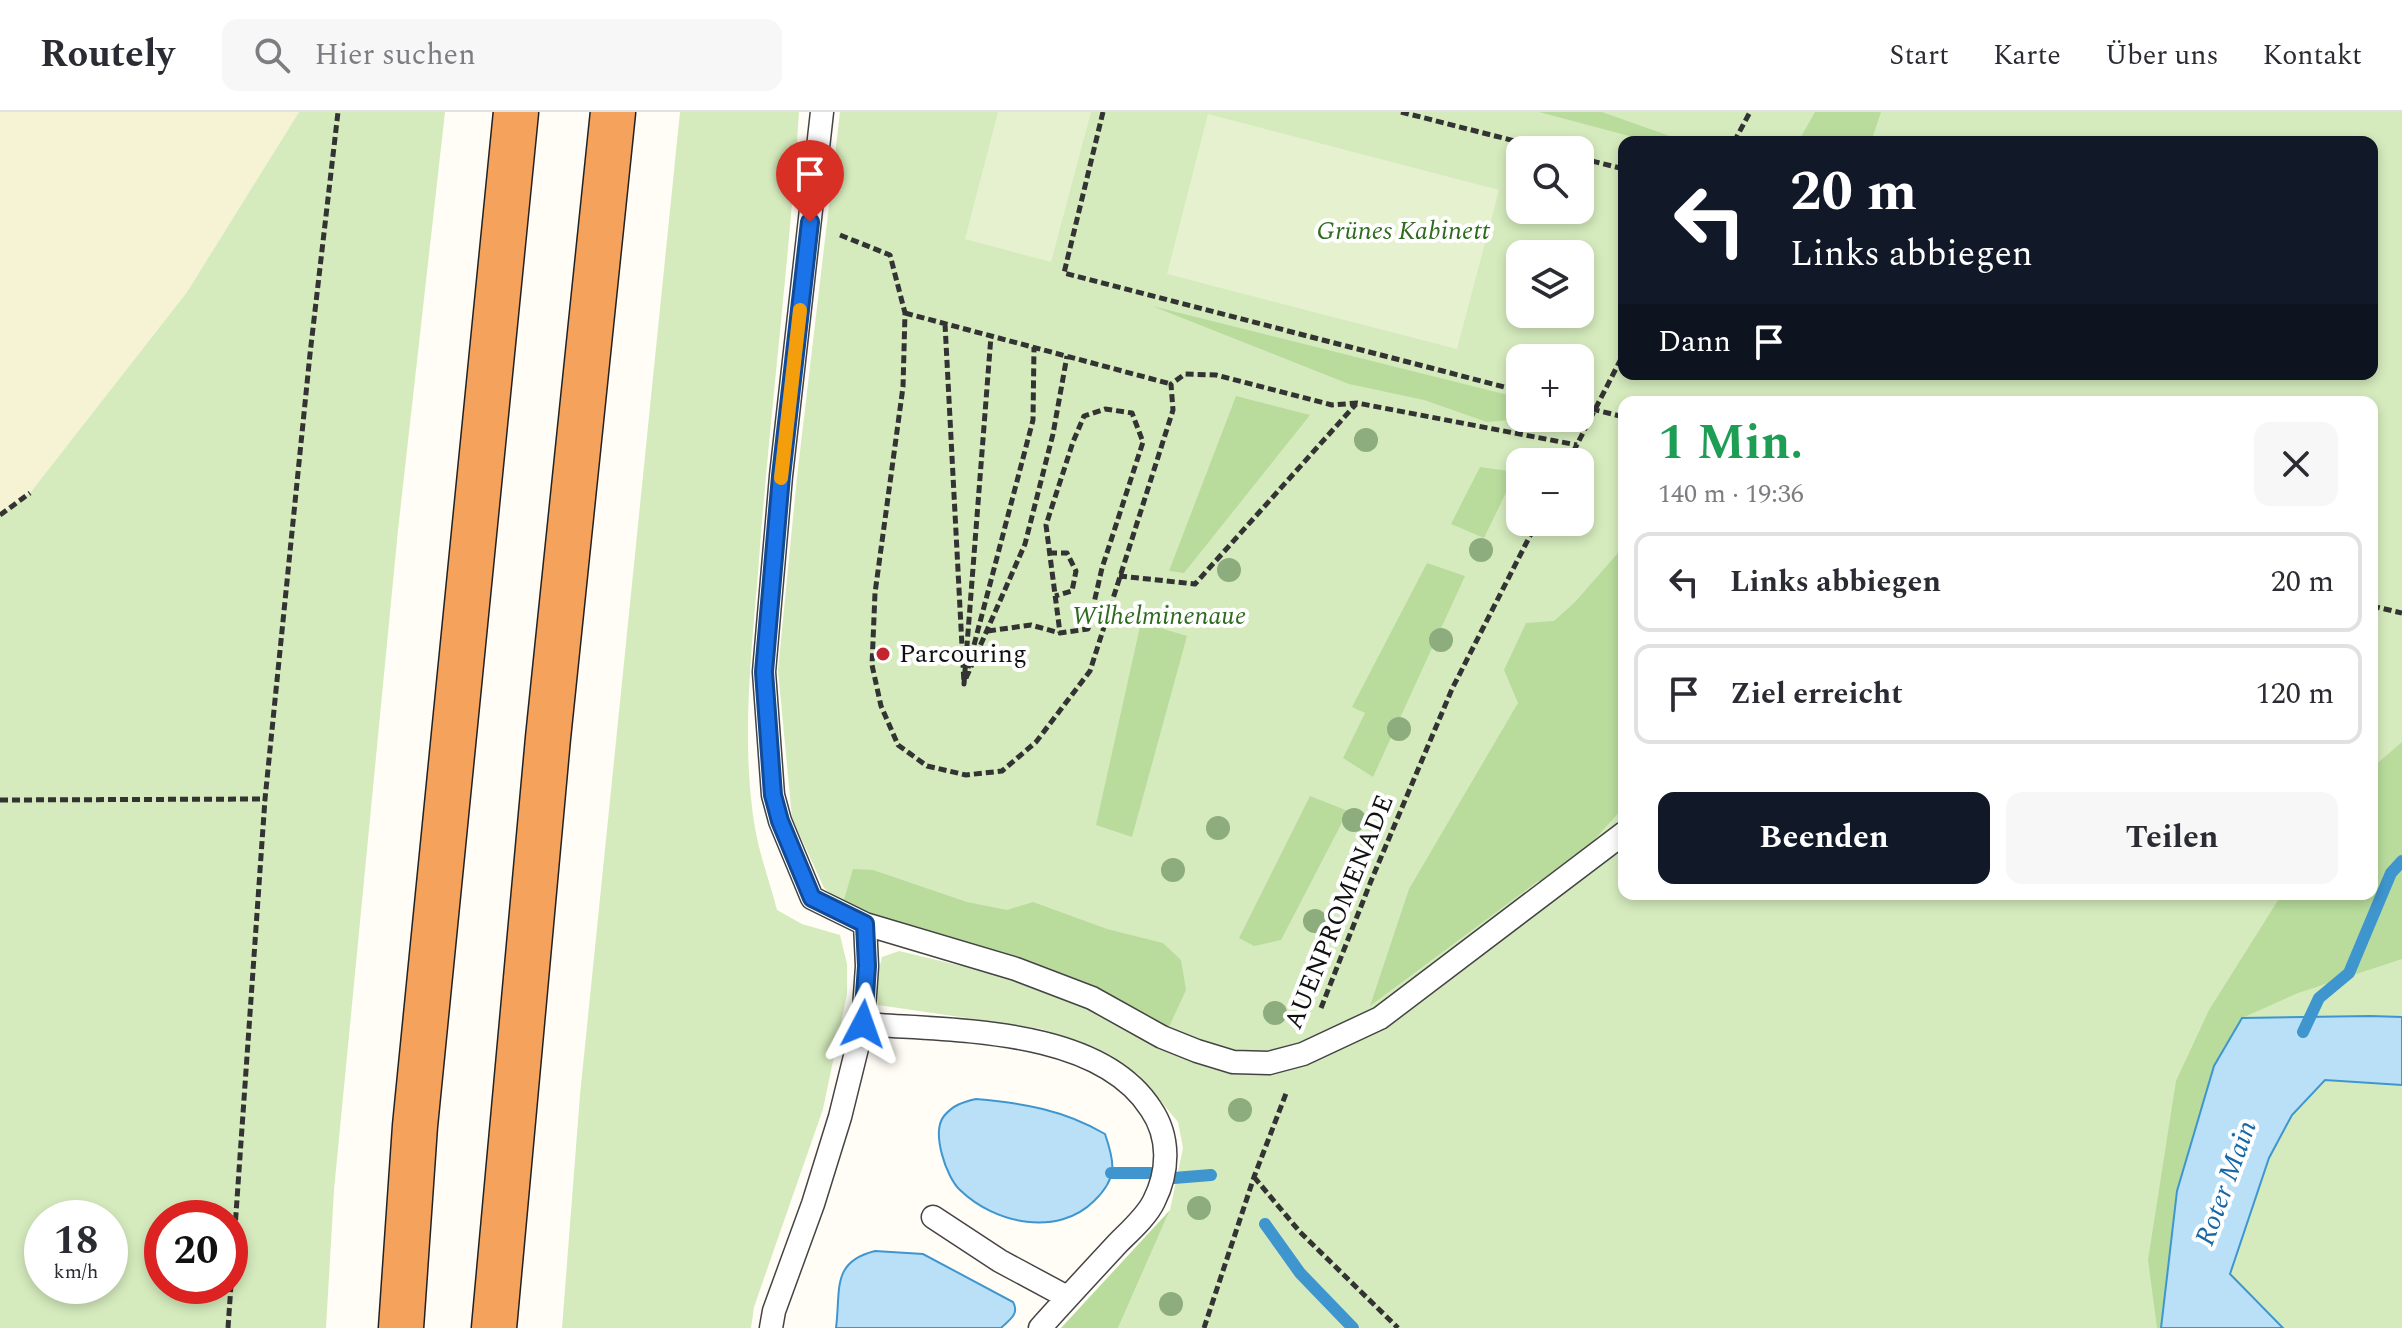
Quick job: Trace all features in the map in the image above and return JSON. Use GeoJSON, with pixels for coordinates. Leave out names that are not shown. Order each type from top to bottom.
{"type":"FeatureCollection","features":[{"type":"Feature","properties":{"kind":"highway"},"geometry":{"type":"LineString","coordinates":[[401,1328],[415,1126],[516,112]]}},
{"type":"Feature","properties":{"kind":"highway"},"geometry":{"type":"LineString","coordinates":[[494,1328],[546,754],[613,112]]}},
{"type":"Feature","properties":{"kind":"lane"},"geometry":{"type":"LineString","coordinates":[[822,112],[781,476],[764,672],[773,795],[780,821],[812,898],[865,924],[1016,969],[1092,998],[1162,1037],[1233,1062],[1269,1063],[1303,1054],[1380,1018],[1618,838]]}},
{"type":"Feature","properties":{"kind":"lane"},"geometry":{"type":"LineString","coordinates":[[771,1328],[774,1311],[813,1204],[840,1117],[863,1024],[867,966],[865,924]]}},
{"type":"Feature","properties":{"kind":"lane"},"geometry":{"type":"LineString","coordinates":[[863,1024],[992,1034],[1040,1042],[1100,1064],[1135,1086],[1162,1125],[1166,1148],[1163,1172],[1153,1203],[1040,1328]]}},
{"type":"Feature","properties":{"kind":"lane"},"geometry":{"type":"LineString","coordinates":[[933,1217],[1000,1261],[1067,1297]]}},
{"type":"Feature","properties":{"kind":"path"},"geometry":{"type":"LineString","coordinates":[[228,1328],[265,799],[338,112]]}},
{"type":"Feature","properties":{"kind":"path"},"geometry":{"type":"LineString","coordinates":[[1103,112],[1064,273],[1506,387]]}},
{"type":"Feature","properties":{"kind":"path"},"geometry":{"type":"LineString","coordinates":[[1401,112],[1506,139]]}},
{"type":"Feature","properties":{"kind":"path"},"geometry":{"type":"LineString","coordinates":[[1737,136],[1750,112]]}},
{"type":"Feature","properties":{"kind":"path"},"geometry":{"type":"LineString","coordinates":[[1594,162],[1618,168]]}},
{"type":"Feature","properties":{"kind":"path"},"geometry":{"type":"LineString","coordinates":[[810,222],[890,255],[905,313],[903,387],[875,593],[872,665],[881,706],[898,745],[927,766],[966,775],[1002,771],[1036,742],[1090,671],[1173,410],[1171,384]]}},
{"type":"Feature","properties":{"kind":"path"},"geometry":{"type":"LineString","coordinates":[[905,313],[1171,384]]}},
{"type":"Feature","properties":{"kind":"path"},"geometry":{"type":"LineString","coordinates":[[945,324],[964,684]]}},
{"type":"Feature","properties":{"kind":"path"},"geometry":{"type":"LineString","coordinates":[[964,684],[991,336]]}},
{"type":"Feature","properties":{"kind":"path"},"geometry":{"type":"LineString","coordinates":[[964,684],[1033,420],[1034,347]]}},
{"type":"Feature","properties":{"kind":"path"},"geometry":{"type":"LineString","coordinates":[[964,684],[1025,544],[1053,434],[1067,356]]}},
{"type":"Feature","properties":{"kind":"path"},"geometry":{"type":"LineString","coordinates":[[1575,448],[1618,365]]}},
{"type":"Feature","properties":{"kind":"path"},"geometry":{"type":"LineString","coordinates":[[1171,384],[1185,374],[1216,375],[1332,405],[1357,403],[1577,445]]}},
{"type":"Feature","properties":{"kind":"path"},"geometry":{"type":"LineString","coordinates":[[1119,576],[1195,584],[1357,403]]}},
{"type":"Feature","properties":{"kind":"path"},"geometry":{"type":"LineString","coordinates":[[987,631],[1031,625],[1060,633],[1088,629],[1102,568],[1143,442],[1132,413],[1105,409],[1084,416],[1073,442],[1046,525],[1060,633]]}},
{"type":"Feature","properties":{"kind":"path"},"geometry":{"type":"LineString","coordinates":[[1595,410],[1618,416]]}},
{"type":"Feature","properties":{"kind":"path"},"geometry":{"type":"LineString","coordinates":[[0,515],[30,493]]}},
{"type":"Feature","properties":{"kind":"path","name":"AUENPROMENADE"},"geometry":{"type":"LineString","coordinates":[[1204,1328],[1274,1120],[1371,881],[1452,689],[1530,536]]}},
{"type":"Feature","properties":{"kind":"path"},"geometry":{"type":"LineString","coordinates":[[1049,553],[1067,553],[1076,571],[1072,591],[1055,596]]}},
{"type":"Feature","properties":{"kind":"path"},"geometry":{"type":"LineString","coordinates":[[2378,607],[2402,613]]}},
{"type":"Feature","properties":{"kind":"path"},"geometry":{"type":"LineString","coordinates":[[0,800],[265,799]]}},
{"type":"Feature","properties":{"kind":"path"},"geometry":{"type":"LineString","coordinates":[[1254,1177],[1300,1232],[1398,1328]]}},
{"type":"Feature","properties":{"kind":"shaded area"},"geometry":{"type":"Polygon","coordinates":[[[0,112],[299,112],[187,292],[30,493],[0,515],[0,112]]]}},
{"type":"Feature","properties":{"kind":"green space"},"geometry":{"type":"Polygon","coordinates":[[[299,112],[445,112],[398,530],[334,1190],[326,1328],[0,1328],[0,515],[30,493],[187,292],[299,112]]]}},
{"type":"Feature","properties":{"kind":"green space"},"geometry":{"type":"Polygon","coordinates":[[[680,112],[799,112],[753,636],[749,765],[755,828],[777,910],[802,924],[840,935],[847,964],[847,994],[823,1109],[754,1307],[751,1328],[562,1328],[580,1095],[680,112]]]}},
{"type":"Feature","properties":{"kind":"green space","name":"Wilhelminenaue"},"geometry":{"type":"Polygon","coordinates":[[[840,112],[2402,112],[2402,1328],[1118,1328],[1170,1210],[1183,1148],[1178,1122],[1138,1074],[1089,1046],[1042,1029],[878,1005],[878,974],[882,957],[899,951],[1012,978],[1017,961],[843,903],[824,888],[792,818],[778,670],[797,477],[840,112]]]}},
{"type":"Feature","properties":{"kind":"green space"},"geometry":{"type":"Polygon","coordinates":[[[998,112],[1091,112],[1051,262],[965,239],[998,112]]]}},
{"type":"Feature","properties":{"kind":"green space"},"geometry":{"type":"Polygon","coordinates":[[[1539,112],[1602,112],[1670,136],[1629,136],[1539,112]]]}},
{"type":"Feature","properties":{"kind":"green space"},"geometry":{"type":"Polygon","coordinates":[[[1815,112],[1881,112],[1873,136],[1801,136],[1815,112]]]}},
{"type":"Feature","properties":{"kind":"green space","name":"Grünes Kabinett"},"geometry":{"type":"Polygon","coordinates":[[[1208,114],[1499,190],[1457,349],[1167,274],[1208,114]]]}},
{"type":"Feature","properties":{"kind":"green space"},"geometry":{"type":"Polygon","coordinates":[[[1152,306],[1506,394],[1506,420],[1487,422],[1424,400],[1349,384],[1152,306]]]}},
{"type":"Feature","properties":{"kind":"green space"},"geometry":{"type":"Polygon","coordinates":[[[1236,396],[1310,415],[1184,573],[1169,571],[1236,396]]]}},
{"type":"Feature","properties":{"kind":"green space"},"geometry":{"type":"Polygon","coordinates":[[[1480,467],[1506,471],[1506,493],[1484,538],[1451,524],[1480,467]]]}},
{"type":"Feature","properties":{"kind":"green space"},"geometry":{"type":"Polygon","coordinates":[[[1618,553],[1618,814],[1551,887],[1538,881],[1370,1006],[1409,889],[1518,703],[1504,670],[1526,623],[1554,621],[1618,553]]]}},
{"type":"Feature","properties":{"kind":"green space"},"geometry":{"type":"Polygon","coordinates":[[[1427,563],[1465,576],[1373,777],[1343,758],[1365,713],[1352,707],[1427,563]]]}},
{"type":"Feature","properties":{"kind":"green space"},"geometry":{"type":"Polygon","coordinates":[[[1141,622],[1187,636],[1132,837],[1096,825],[1141,622]]]}},
{"type":"Feature","properties":{"kind":"green space"},"geometry":{"type":"Polygon","coordinates":[[[2402,742],[2402,959],[2298,993],[2242,1018],[2214,1066],[2177,1191],[2161,1328],[2157,1328],[2148,1260],[2176,1081],[2209,1010],[2278,900],[2378,900],[2378,763],[2402,742]]]}},
{"type":"Feature","properties":{"kind":"green space"},"geometry":{"type":"Polygon","coordinates":[[[1310,796],[1348,811],[1281,940],[1254,946],[1239,938],[1310,796]]]}},
{"type":"Feature","properties":{"kind":"green space"},"geometry":{"type":"Polygon","coordinates":[[[853,869],[873,870],[967,902],[1007,910],[1033,902],[1107,929],[1163,943],[1181,960],[1186,990],[1168,1029],[996,953],[874,916],[843,903],[853,869]]]}},
{"type":"Feature","properties":{"kind":"green space"},"geometry":{"type":"Polygon","coordinates":[[[1170,1210],[1118,1328],[1061,1328],[1170,1210]]]}},
{"type":"Feature","properties":{"kind":"water"},"geometry":{"type":"Polygon","coordinates":[[[2402,1017],[2402,1085],[2325,1080],[2292,1115],[2269,1158],[2230,1274],[2283,1328],[2161,1328],[2177,1191],[2214,1066],[2242,1018],[2402,1017]]]}},
{"type":"Feature","properties":{"kind":"water"},"geometry":{"type":"Polygon","coordinates":[[[976,1099],[1043,1109],[1105,1134],[1112,1170],[1102,1193],[1079,1212],[1045,1222],[1008,1218],[974,1202],[960,1190],[950,1175],[942,1154],[939,1132],[940,1123],[947,1112],[958,1104],[976,1099]]]}},
{"type":"Feature","properties":{"kind":"water"},"geometry":{"type":"Polygon","coordinates":[[[875,1251],[923,1254],[1013,1302],[1014,1313],[1001,1328],[836,1328],[839,1289],[845,1270],[851,1262],[875,1251]]]}},
{"type":"Feature","properties":{"kind":"waterway","name":"Roter Main"},"geometry":{"type":"LineString","coordinates":[[2303,1032],[2319,998],[2349,973],[2391,873],[2402,861]]}},
{"type":"Feature","properties":{"kind":"waterway"},"geometry":{"type":"LineString","coordinates":[[1111,1173],[1151,1173]]}},
{"type":"Feature","properties":{"kind":"waterway"},"geometry":{"type":"LineString","coordinates":[[1174,1178],[1211,1175]]}},
{"type":"Feature","properties":{"kind":"waterway"},"geometry":{"type":"LineString","coordinates":[[1265,1224],[1300,1273],[1353,1328]]}},
{"type":"Feature","properties":{"kind":"slow traffic"},"geometry":{"type":"LineString","coordinates":[[781,478],[800,310]]}},
{"type":"Feature","properties":{"kind":"place","name":"Parcouring"},"geometry":{"type":"Point","coordinates":[883,654]}},
{"type":"Feature","properties":{"kind":"route"},"geometry":{"type":"LineString","coordinates":[[810,222],[781,476],[764,672],[773,795],[780,821],[812,898],[865,924],[867,966],[863,1024]]}}]}
